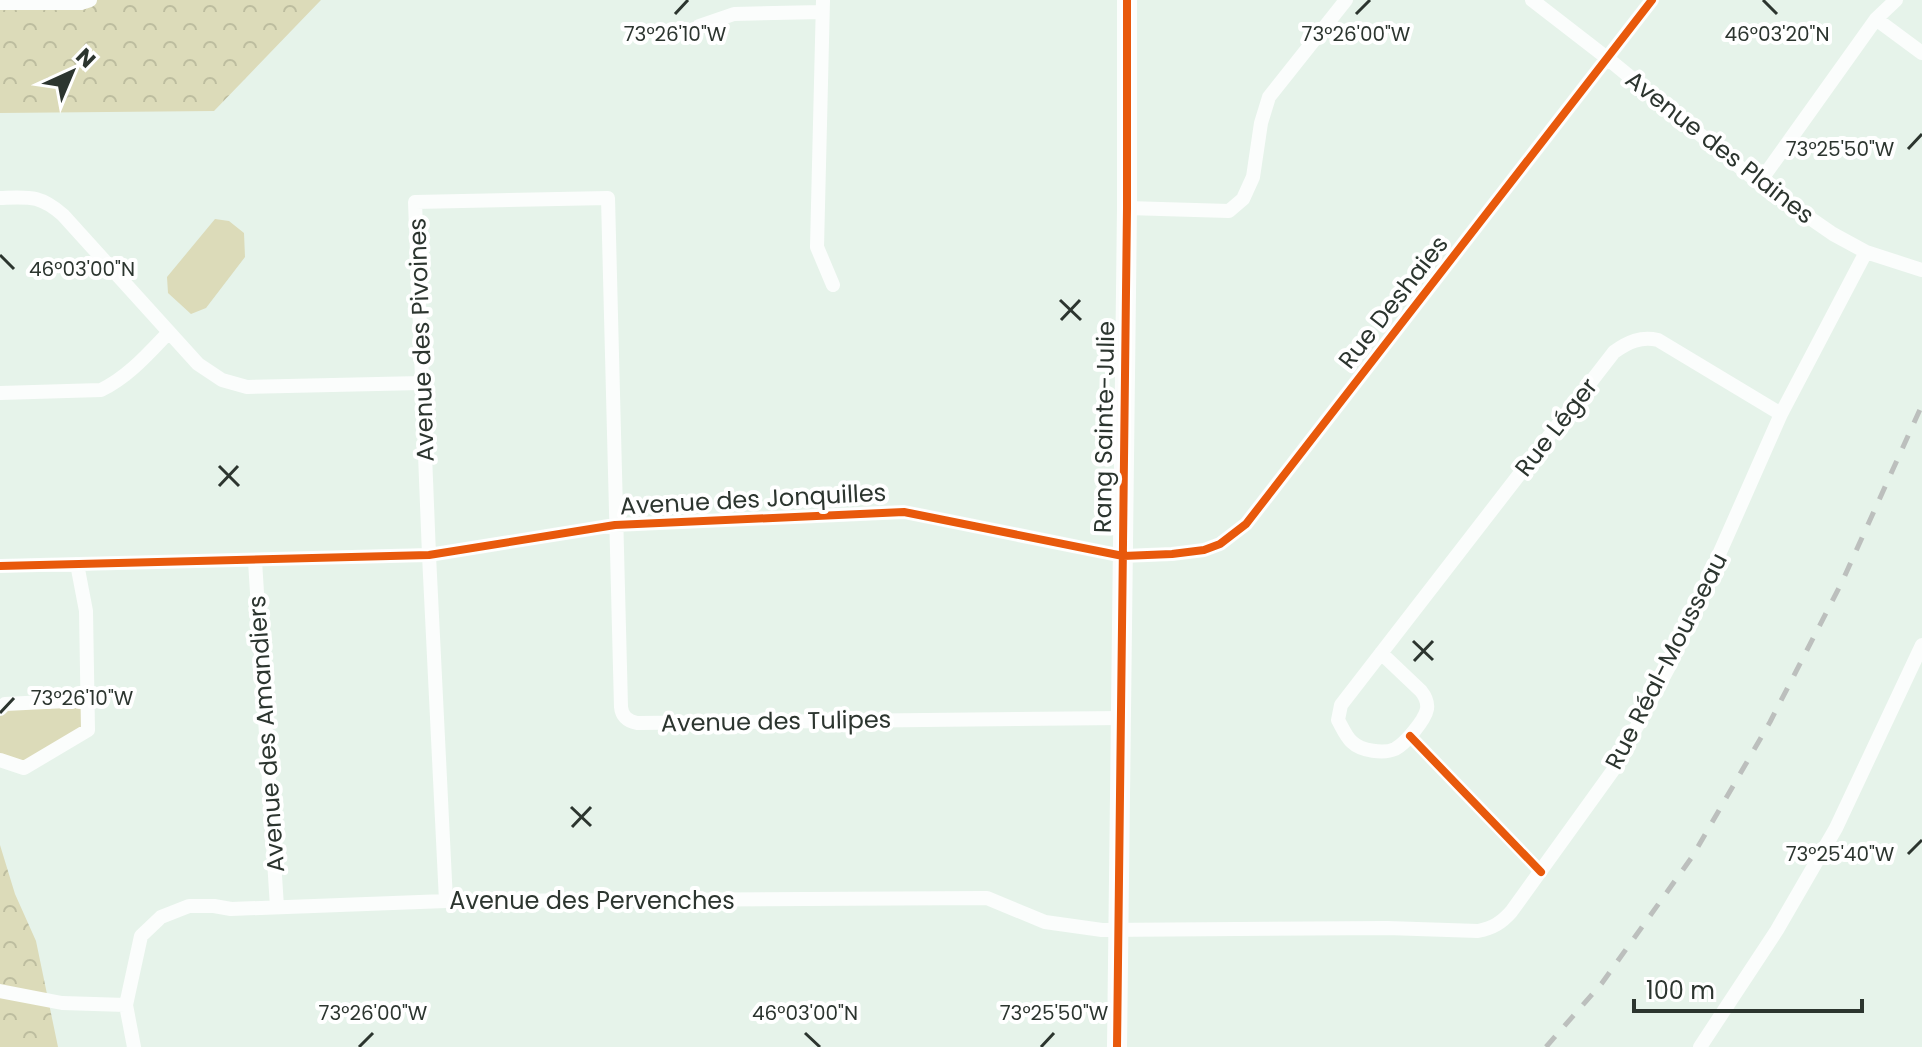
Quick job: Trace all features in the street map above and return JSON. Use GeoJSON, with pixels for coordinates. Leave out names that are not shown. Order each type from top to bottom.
{"type":"FeatureCollection","features":[{"type":"Feature","properties":{"kind":"street"},"geometry":{"type":"LineString","coordinates":[[0,3],[81,3],[90,0]]}},
{"type":"Feature","properties":{"kind":"street","name":"Rang Sainte-Julie"},"geometry":{"type":"LineString","coordinates":[[1117,1047],[1127,0]]}},
{"type":"Feature","properties":{"kind":"street"},"geometry":{"type":"LineString","coordinates":[[1127,208],[1229,211],[1243,199],[1253,177],[1261,123],[1269,97],[1346,0]]}},
{"type":"Feature","properties":{"kind":"street","name":"Avenue des Plaines"},"geometry":{"type":"LineString","coordinates":[[1532,0],[1759,183],[1833,234],[1866,252],[1922,270]]}},
{"type":"Feature","properties":{"kind":"street","name":"Rue Deshaies"},"geometry":{"type":"LineString","coordinates":[[1123,556],[1204,550],[1220,544],[1246,524],[1652,0]]}},
{"type":"Feature","properties":{"kind":"street"},"geometry":{"type":"LineString","coordinates":[[1759,183],[1876,19],[1896,0]]}},
{"type":"Feature","properties":{"kind":"street"},"geometry":{"type":"LineString","coordinates":[[699,26],[734,14],[823,6],[817,247],[833,285]]}},
{"type":"Feature","properties":{"kind":"street"},"geometry":{"type":"LineString","coordinates":[[1876,19],[1922,53]]}},
{"type":"Feature","properties":{"kind":"street"},"geometry":{"type":"LineString","coordinates":[[0,198],[28,197],[52,205],[198,364],[222,380],[247,387],[422,383]]}},
{"type":"Feature","properties":{"kind":"street","name":"Avenue des Pivoines"},"geometry":{"type":"LineString","coordinates":[[446,901],[415,202],[608,198],[615,525]]}},
{"type":"Feature","properties":{"kind":"street","name":"Rue Réal-Mousseau"},"geometry":{"type":"LineString","coordinates":[[1119,930],[1387,928],[1478,931],[1502,921],[1614,769],[1671,663],[1781,414],[1866,252]]}},
{"type":"Feature","properties":{"kind":"street"},"geometry":{"type":"LineString","coordinates":[[0,393],[101,390],[129,373],[169,332]]}},
{"type":"Feature","properties":{"kind":"street","name":"Rue Léger"},"geometry":{"type":"LineString","coordinates":[[1381,653],[1426,698],[1427,710],[1410,736],[1400,747],[1390,751],[1364,749],[1352,742],[1338,720],[1341,705],[1381,653],[1614,352],[1623,345],[1648,338],[1658,340],[1781,414]]}},
{"type":"Feature","properties":{"kind":"street","name":"Avenue des Jonquilles"},"geometry":{"type":"LineString","coordinates":[[0,566],[429,555],[615,525],[904,512],[1123,556]]}},
{"type":"Feature","properties":{"kind":"street","name":"Avenue des Tulipes"},"geometry":{"type":"LineString","coordinates":[[615,525],[621,707],[630,721],[1121,718]]}},
{"type":"Feature","properties":{"kind":"street","name":"Avenue des Amandiers"},"geometry":{"type":"LineString","coordinates":[[255,561],[277,907]]}},
{"type":"Feature","properties":{"kind":"street"},"geometry":{"type":"LineString","coordinates":[[0,760],[24,768],[88,730],[86,611],[77,564]]}},
{"type":"Feature","properties":{"kind":"street"},"geometry":{"type":"LineString","coordinates":[[1700,1047],[1777,930],[1836,828],[1921,650]]}},
{"type":"Feature","properties":{"kind":"street"},"geometry":{"type":"LineString","coordinates":[[0,709],[5,704],[87,700]]}},
{"type":"Feature","properties":{"kind":"street","name":"Avenue des Pervenches"},"geometry":{"type":"LineString","coordinates":[[126,1005],[141,936],[161,917],[189,906],[231,909],[446,901],[987,898],[1045,922],[1119,930]]}},
{"type":"Feature","properties":{"kind":"street"},"geometry":{"type":"LineString","coordinates":[[0,991],[62,1003],[126,1005],[134,1047]]}},
{"type":"Feature","properties":{"kind":"green space"},"geometry":{"type":"Polygon","coordinates":[[[0,0],[321,0],[214,111],[0,113],[0,0]]]}},
{"type":"Feature","properties":{"kind":"green space"},"geometry":{"type":"Polygon","coordinates":[[[215,219],[229,221],[244,233],[245,257],[206,308],[191,314],[168,293],[167,277],[215,219]]]}},
{"type":"Feature","properties":{"kind":"green space"},"geometry":{"type":"Polygon","coordinates":[[[80,705],[86,732],[30,765],[0,761],[0,709],[80,705]]]}},
{"type":"Feature","properties":{"kind":"green space"},"geometry":{"type":"Polygon","coordinates":[[[0,845],[15,894],[36,941],[58,1047],[0,1047],[0,845]]]}},
{"type":"Feature","properties":{"kind":"railway"},"geometry":{"type":"LineString","coordinates":[[1546,1047],[1602,983],[1692,857],[1770,722],[1842,582],[1922,405]]}},
{"type":"Feature","properties":{"kind":"cycle path"},"geometry":{"type":"LineString","coordinates":[[1117,1047],[1127,0]]}},
{"type":"Feature","properties":{"kind":"cycle path"},"geometry":{"type":"LineString","coordinates":[[0,566],[429,555],[615,525],[904,512],[1123,556],[1204,550],[1220,544],[1246,524],[1652,0]]}},
{"type":"Feature","properties":{"kind":"cycle path"},"geometry":{"type":"LineString","coordinates":[[1410,736],[1541,872]]}}]}
